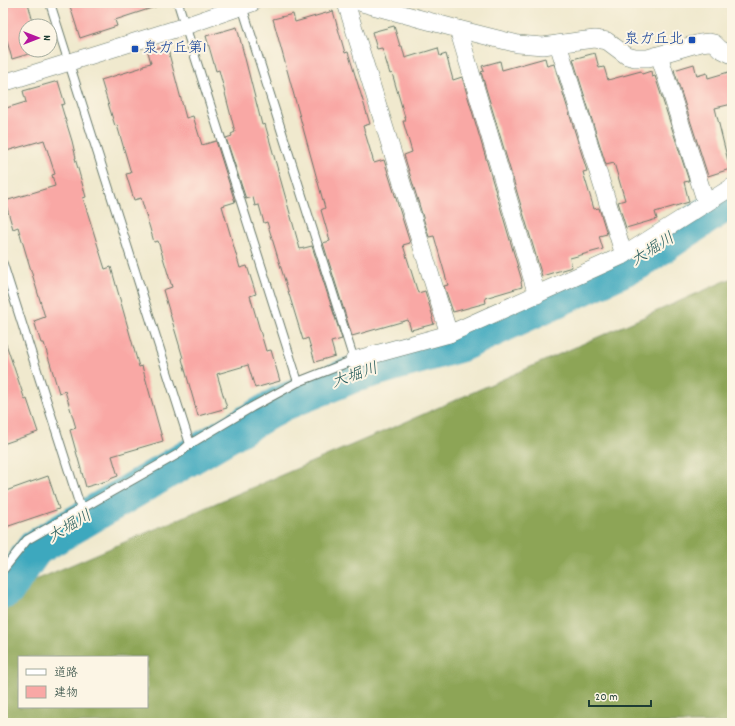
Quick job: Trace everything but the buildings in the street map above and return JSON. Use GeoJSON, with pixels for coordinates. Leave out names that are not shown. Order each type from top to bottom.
{"type":"FeatureCollection","features":[{"type":"Feature","properties":{"kind":"street"},"geometry":{"type":"LineString","coordinates":[[346,3],[450,334]]}},
{"type":"Feature","properties":{"kind":"street"},"geometry":{"type":"LineString","coordinates":[[362,3],[458,30],[518,44],[543,46],[595,39],[607,41],[627,56],[635,58],[648,58],[700,43],[709,42],[714,43],[720,49],[732,55]]}},
{"type":"Feature","properties":{"kind":"street"},"geometry":{"type":"LineString","coordinates":[[3,83],[185,26],[247,4]]}},
{"type":"Feature","properties":{"kind":"street"},"geometry":{"type":"LineString","coordinates":[[458,30],[537,295]]}},
{"type":"Feature","properties":{"kind":"street"},"geometry":{"type":"LineString","coordinates":[[558,44],[624,255]]}},
{"type":"Feature","properties":{"kind":"street"},"geometry":{"type":"LineString","coordinates":[[659,55],[706,203]]}},
{"type":"Feature","properties":{"kind":"street"},"geometry":{"type":"LineString","coordinates":[[354,360],[450,334],[537,295],[624,255],[732,187]]}},
{"type":"Feature","properties":{"kind":"lane"},"geometry":{"type":"LineString","coordinates":[[50,3],[190,444]]}},
{"type":"Feature","properties":{"kind":"lane"},"geometry":{"type":"LineString","coordinates":[[178,3],[298,382]]}},
{"type":"Feature","properties":{"kind":"lane"},"geometry":{"type":"LineString","coordinates":[[3,570],[27,540],[180,453],[190,444],[252,407],[298,382],[354,360],[247,4]]}},
{"type":"Feature","properties":{"kind":"lane"},"geometry":{"type":"LineString","coordinates":[[3,264],[80,509]]}},
{"type":"Feature","properties":{"kind":"green space"},"geometry":{"type":"Polygon","coordinates":[[[732,278],[732,723],[3,723],[3,594],[401,424],[732,278]]]}},
{"type":"Feature","properties":{"kind":"waterway","name":"大堀川"},"geometry":{"type":"LineString","coordinates":[[3,591],[6,590],[35,548],[282,403],[352,375],[460,344],[637,262],[732,199]]}},
{"type":"Feature","properties":{"kind":"place","name":"泉ガ丘北"},"geometry":{"type":"Point","coordinates":[692,40]}},
{"type":"Feature","properties":{"kind":"place","name":"泉ガ丘第1"},"geometry":{"type":"Point","coordinates":[135,49]}}]}
